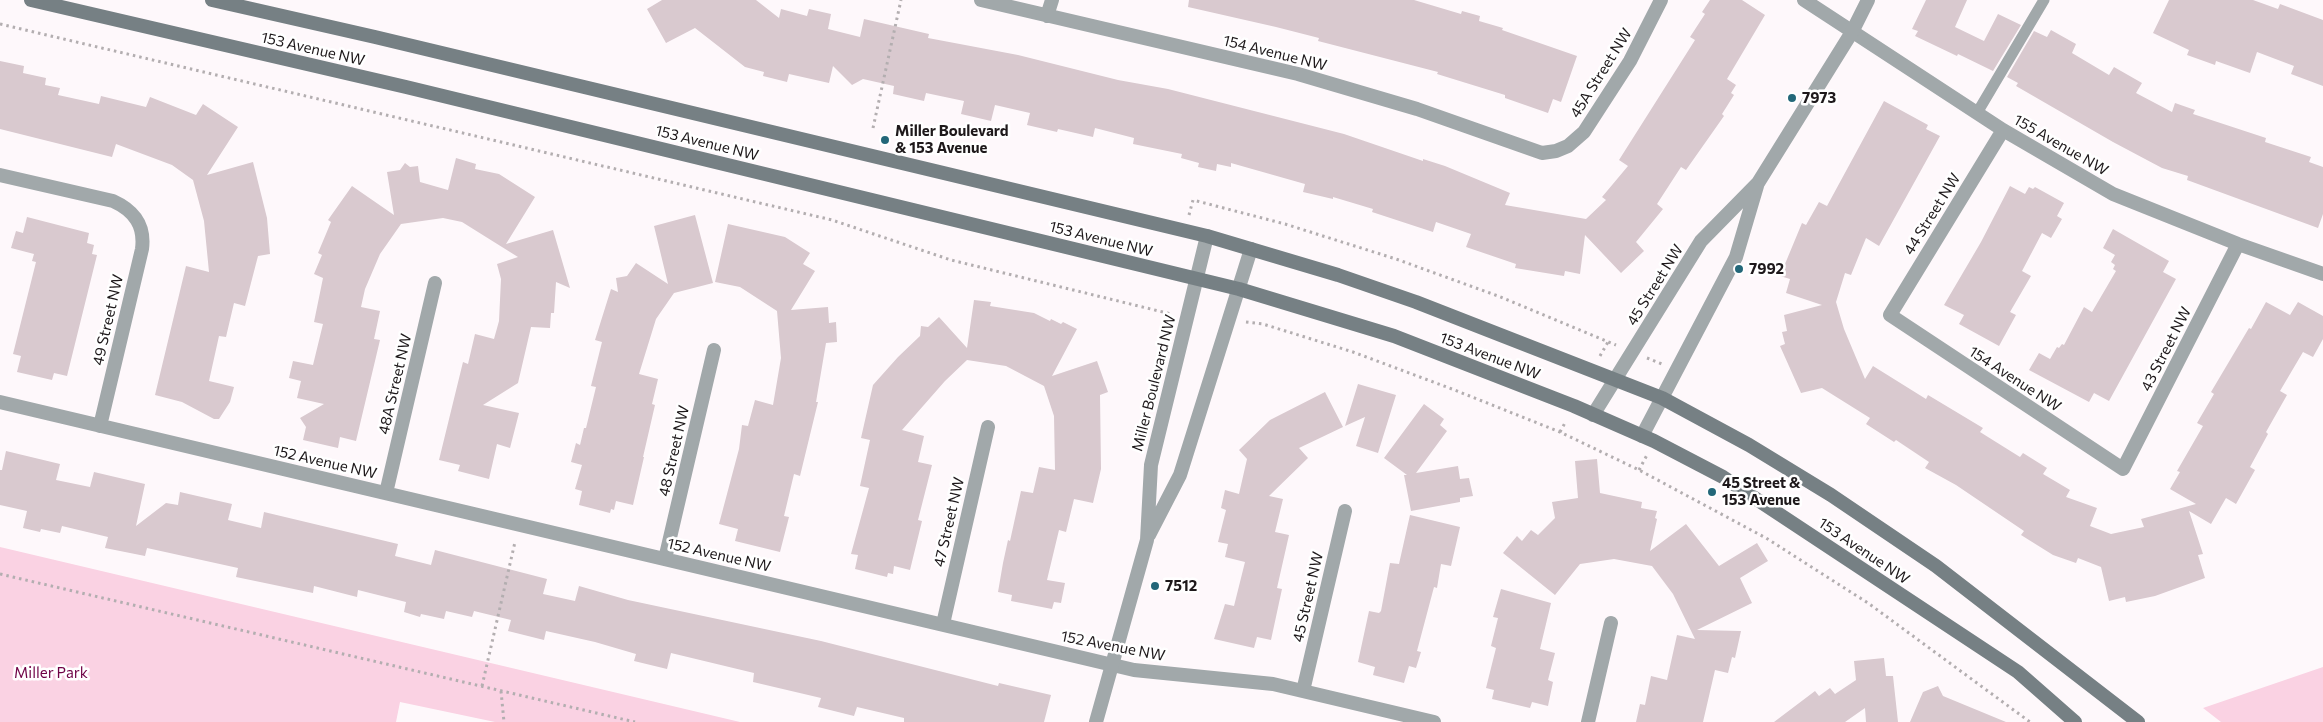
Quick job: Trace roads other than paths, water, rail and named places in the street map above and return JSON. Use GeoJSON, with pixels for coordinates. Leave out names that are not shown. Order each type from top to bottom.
{"type":"FeatureCollection","features":[{"type":"Feature","properties":{"kind":"main road","name":"153 Avenue NW"},"geometry":{"type":"LineString","coordinates":[[31,0],[425,91],[1239,289],[1394,336],[1593,415],[1642,436],[1723,477],[2018,672],[2075,722]]}},
{"type":"Feature","properties":{"kind":"main road","name":"153 Avenue NW"},"geometry":{"type":"LineString","coordinates":[[212,0],[376,37],[1207,236],[1416,302],[1662,398],[1749,445],[1831,495],[1936,566],[2138,722]]}},
{"type":"Feature","properties":{"kind":"street","name":"154 Avenue NW"},"geometry":{"type":"LineString","coordinates":[[981,0],[1298,74],[1416,109],[1528,149],[1542,153],[1556,151]]}},
{"type":"Feature","properties":{"kind":"street"},"geometry":{"type":"LineString","coordinates":[[1047,16],[1052,0]]}},
{"type":"Feature","properties":{"kind":"street","name":"45A Street NW"},"geometry":{"type":"LineString","coordinates":[[1556,151],[1568,146],[1584,132],[1630,61],[1661,0]]}},
{"type":"Feature","properties":{"kind":"street","name":"155 Avenue NW"},"geometry":{"type":"LineString","coordinates":[[1804,0],[2003,130],[2113,194],[2238,244],[2323,274]]}},
{"type":"Feature","properties":{"kind":"street","name":"45 Street NW"},"geometry":{"type":"LineString","coordinates":[[1593,415],[1701,241],[1758,183],[1852,32],[1868,0]]}},
{"type":"Feature","properties":{"kind":"street","name":"44 Street NW"},"geometry":{"type":"LineString","coordinates":[[1890,315],[2003,130]]}},
{"type":"Feature","properties":{"kind":"street","name":"49 Street NW"},"geometry":{"type":"LineString","coordinates":[[0,175],[113,201],[124,206],[138,221],[143,240],[142,249],[100,426]]}},
{"type":"Feature","properties":{"kind":"street","name":"45 Street NW"},"geometry":{"type":"LineString","coordinates":[[1642,436],[1736,257],[1758,183]]}},
{"type":"Feature","properties":{"kind":"street","name":"Miller Boulevard NW"},"geometry":{"type":"LineString","coordinates":[[1147,540],[1151,465],[1207,236]]}},
{"type":"Feature","properties":{"kind":"street","name":"43 Street NW"},"geometry":{"type":"LineString","coordinates":[[2123,469],[2238,244]]}},
{"type":"Feature","properties":{"kind":"street","name":"Miller Boulevard NW"},"geometry":{"type":"LineString","coordinates":[[1096,722],[1147,540],[1180,475],[1251,250]]}},
{"type":"Feature","properties":{"kind":"street","name":"48A Street NW"},"geometry":{"type":"LineString","coordinates":[[386,493],[435,283]]}},
{"type":"Feature","properties":{"kind":"street","name":"154 Avenue NW"},"geometry":{"type":"LineString","coordinates":[[1890,315],[2123,469]]}},
{"type":"Feature","properties":{"kind":"street","name":"48 Street NW"},"geometry":{"type":"LineString","coordinates":[[665,559],[714,350]]}},
{"type":"Feature","properties":{"kind":"street","name":"152 Avenue NW"},"geometry":{"type":"LineString","coordinates":[[0,402],[1113,665],[1145,672],[1256,682],[1303,691],[1434,722]]}},
{"type":"Feature","properties":{"kind":"street","name":"47 Street NW"},"geometry":{"type":"LineString","coordinates":[[943,624],[988,427]]}},
{"type":"Feature","properties":{"kind":"street","name":"45 Street NW"},"geometry":{"type":"LineString","coordinates":[[1303,691],[1345,511]]}},
{"type":"Feature","properties":{"kind":"street"},"geometry":{"type":"LineString","coordinates":[[1588,722],[1610,623]]}},
{"type":"Feature","properties":{"kind":"lane"},"geometry":{"type":"LineString","coordinates":[[1977,113],[2044,0]]}},
{"type":"Feature","properties":{"kind":"place","name":"7973"},"geometry":{"type":"Point","coordinates":[1792,98]}},
{"type":"Feature","properties":{"kind":"place","name":"Miller Boulevard & 153 Avenue"},"geometry":{"type":"Point","coordinates":[885,140]}},
{"type":"Feature","properties":{"kind":"place","name":"7992"},"geometry":{"type":"Point","coordinates":[1739,269]}},
{"type":"Feature","properties":{"kind":"place","name":"45 Street & 153 Avenue"},"geometry":{"type":"Point","coordinates":[1712,492]}},
{"type":"Feature","properties":{"kind":"place","name":"7512"},"geometry":{"type":"Point","coordinates":[1155,586]}},
{"type":"Feature","properties":{"kind":"park label","name":"Miller Park"},"geometry":{"type":"Point","coordinates":[51,673]}}]}
